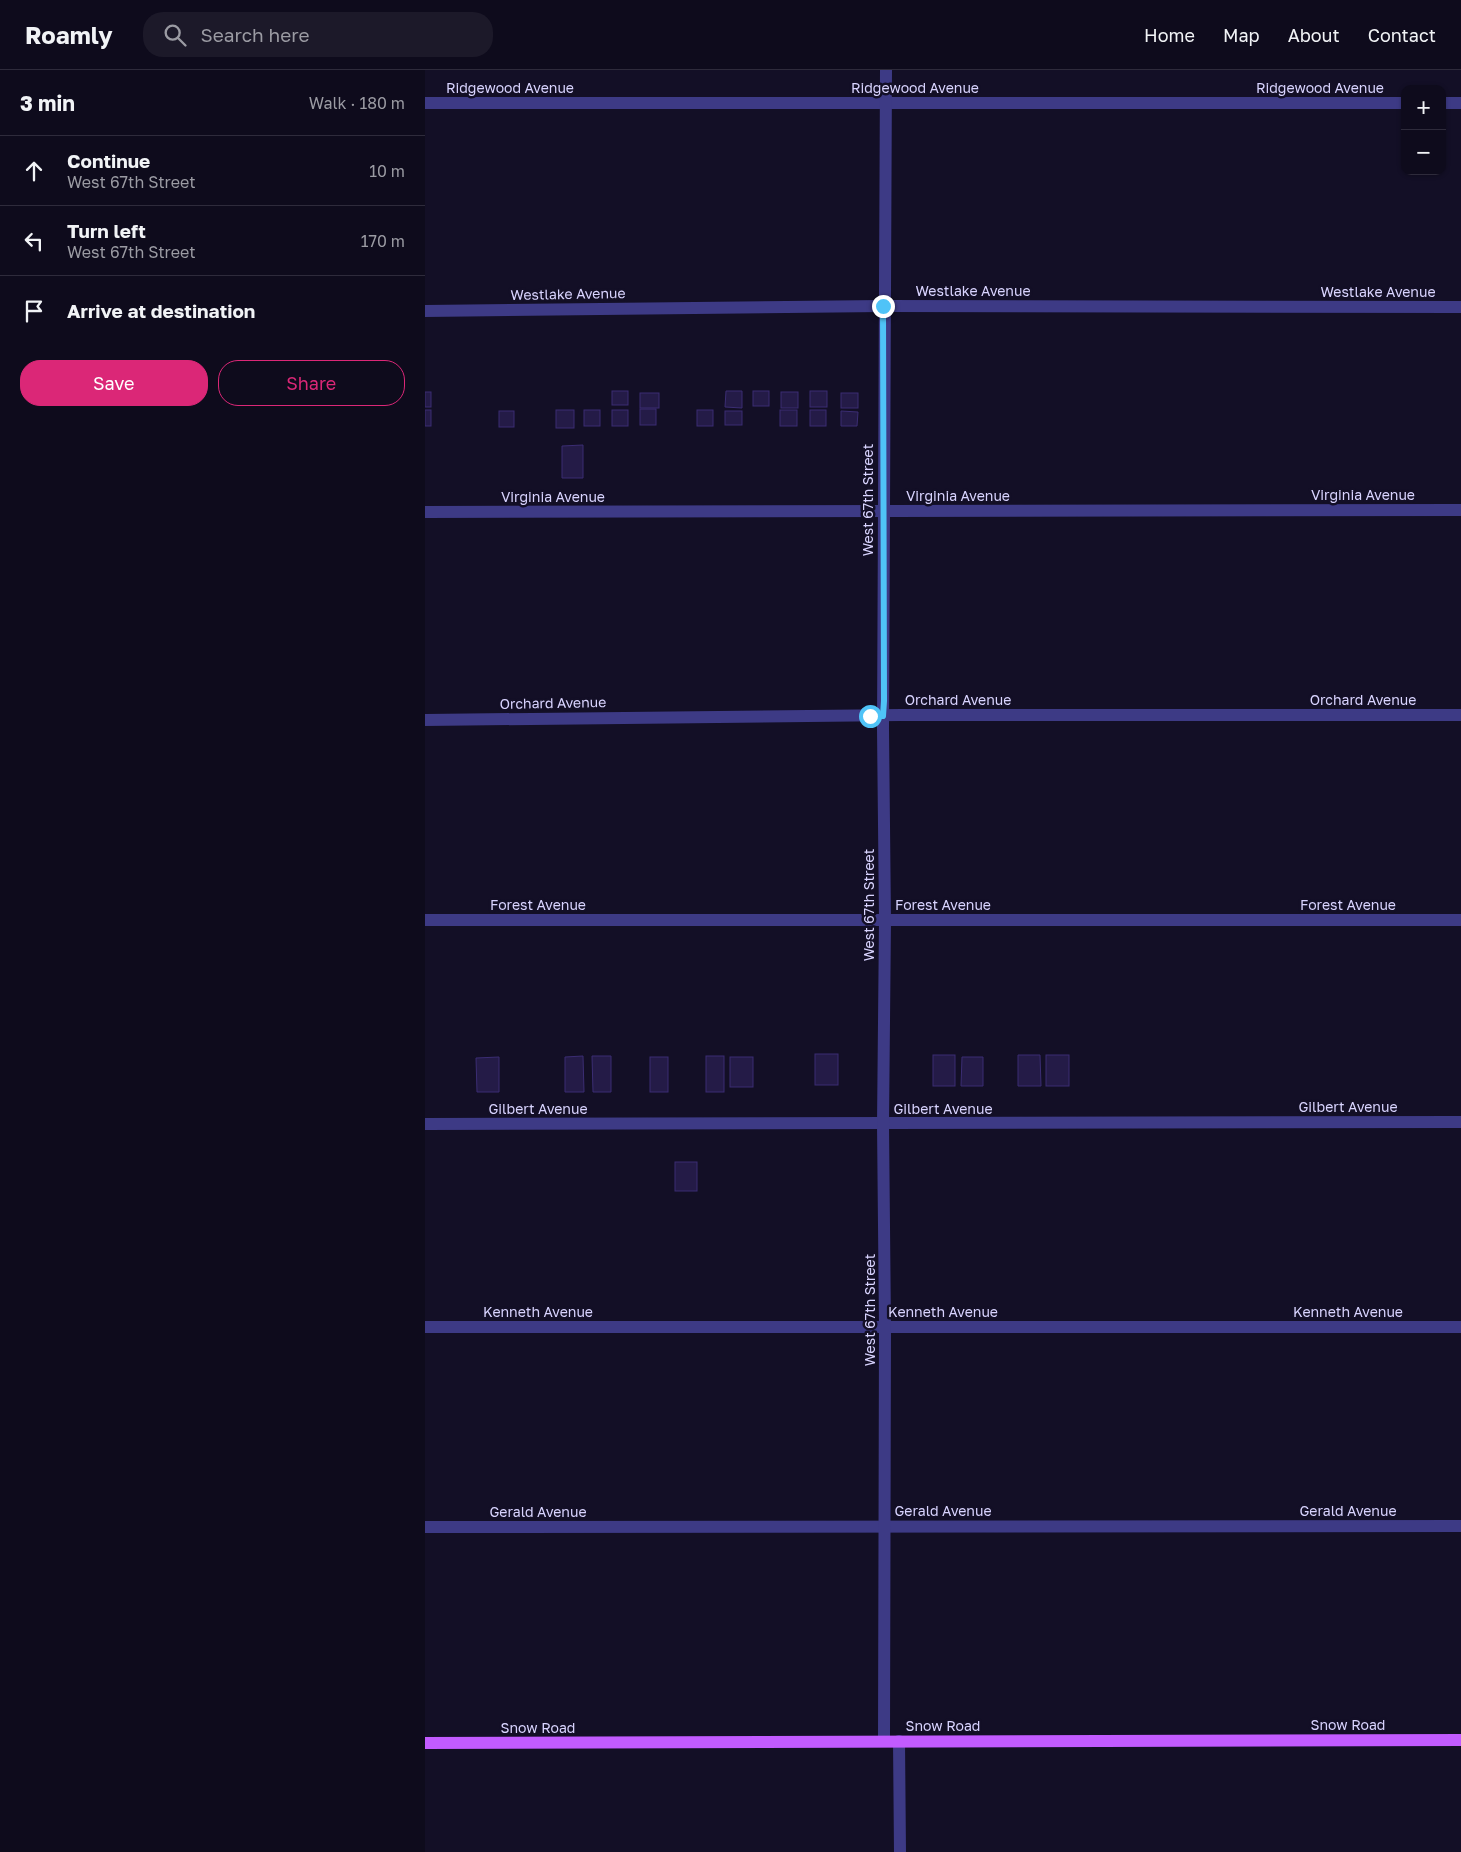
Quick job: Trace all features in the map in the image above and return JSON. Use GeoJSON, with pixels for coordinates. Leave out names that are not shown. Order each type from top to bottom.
{"type":"FeatureCollection","features":[{"type":"Feature","properties":{"kind":"main road","name":"Snow Road"},"geometry":{"type":"LineString","coordinates":[[425,1743],[884,1740],[1461,1740]]}},
{"type":"Feature","properties":{"kind":"street","name":"West 67th Street"},"geometry":{"type":"LineString","coordinates":[[884,1740],[885,1327],[883,1124],[885,920],[883,306],[886,70]]}},
{"type":"Feature","properties":{"kind":"street","name":"Ridgewood Avenue"},"geometry":{"type":"LineString","coordinates":[[425,103],[1401,103]]}},
{"type":"Feature","properties":{"kind":"street"},"geometry":{"type":"LineString","coordinates":[[1446,103],[1461,103]]}},
{"type":"Feature","properties":{"kind":"street","name":"Westlake Avenue"},"geometry":{"type":"LineString","coordinates":[[425,311],[883,306],[1461,307]]}},
{"type":"Feature","properties":{"kind":"street","name":"Virginia Avenue"},"geometry":{"type":"LineString","coordinates":[[425,512],[1461,510]]}},
{"type":"Feature","properties":{"kind":"street","name":"Orchard Avenue"},"geometry":{"type":"LineString","coordinates":[[425,720],[883,716],[1461,715]]}},
{"type":"Feature","properties":{"kind":"street","name":"Forest Avenue"},"geometry":{"type":"LineString","coordinates":[[425,920],[1461,920]]}},
{"type":"Feature","properties":{"kind":"street","name":"Gilbert Avenue"},"geometry":{"type":"LineString","coordinates":[[425,1124],[1461,1122]]}},
{"type":"Feature","properties":{"kind":"street","name":"Kenneth Avenue"},"geometry":{"type":"LineString","coordinates":[[425,1327],[1461,1327]]}},
{"type":"Feature","properties":{"kind":"street","name":"Gerald Avenue"},"geometry":{"type":"LineString","coordinates":[[425,1527],[1461,1526]]}},
{"type":"Feature","properties":{"kind":"street"},"geometry":{"type":"LineString","coordinates":[[899,1741],[900,1852]]}},
{"type":"Feature","properties":{"kind":"building"},"geometry":{"type":"Polygon","coordinates":[[[612,391],[628,391],[628,405],[612,405],[612,391]]]}},
{"type":"Feature","properties":{"kind":"building"},"geometry":{"type":"Polygon","coordinates":[[[726,391],[742,391],[742,408],[725,407],[726,391]]]}},
{"type":"Feature","properties":{"kind":"building"},"geometry":{"type":"Polygon","coordinates":[[[753,391],[769,391],[769,406],[753,406],[753,391]]]}},
{"type":"Feature","properties":{"kind":"building"},"geometry":{"type":"Polygon","coordinates":[[[810,391],[827,391],[827,407],[810,407],[810,391]]]}},
{"type":"Feature","properties":{"kind":"building"},"geometry":{"type":"Polygon","coordinates":[[[425,392],[431,392],[431,407],[425,407],[425,392]]]}},
{"type":"Feature","properties":{"kind":"building"},"geometry":{"type":"Polygon","coordinates":[[[781,392],[798,392],[798,408],[781,408],[781,392]]]}},
{"type":"Feature","properties":{"kind":"building"},"geometry":{"type":"Polygon","coordinates":[[[640,393],[659,393],[659,408],[640,408],[640,393]]]}},
{"type":"Feature","properties":{"kind":"building"},"geometry":{"type":"Polygon","coordinates":[[[841,393],[858,393],[858,408],[841,408],[841,393]]]}},
{"type":"Feature","properties":{"kind":"building"},"geometry":{"type":"Polygon","coordinates":[[[640,409],[656,409],[656,425],[640,425],[640,409]]]}},
{"type":"Feature","properties":{"kind":"building"},"geometry":{"type":"Polygon","coordinates":[[[425,410],[431,410],[431,426],[425,426],[425,410]]]}},
{"type":"Feature","properties":{"kind":"building"},"geometry":{"type":"Polygon","coordinates":[[[556,410],[574,410],[574,428],[556,428],[556,410]]]}},
{"type":"Feature","properties":{"kind":"building"},"geometry":{"type":"Polygon","coordinates":[[[584,410],[600,410],[600,426],[584,426],[584,410]]]}},
{"type":"Feature","properties":{"kind":"building"},"geometry":{"type":"Polygon","coordinates":[[[612,410],[628,410],[628,426],[612,426],[612,410]]]}},
{"type":"Feature","properties":{"kind":"building"},"geometry":{"type":"Polygon","coordinates":[[[697,410],[713,410],[713,426],[697,426],[697,410]]]}},
{"type":"Feature","properties":{"kind":"building"},"geometry":{"type":"Polygon","coordinates":[[[780,410],[797,410],[797,426],[780,426],[780,410]]]}},
{"type":"Feature","properties":{"kind":"building"},"geometry":{"type":"Polygon","coordinates":[[[810,410],[826,410],[826,426],[810,426],[810,410]]]}},
{"type":"Feature","properties":{"kind":"building"},"geometry":{"type":"Polygon","coordinates":[[[499,411],[514,411],[514,427],[499,427],[499,411]]]}},
{"type":"Feature","properties":{"kind":"building"},"geometry":{"type":"Polygon","coordinates":[[[725,411],[742,411],[742,425],[725,425],[725,411]]]}},
{"type":"Feature","properties":{"kind":"building"},"geometry":{"type":"Polygon","coordinates":[[[841,411],[858,412],[857,426],[841,426],[841,411]]]}},
{"type":"Feature","properties":{"kind":"building"},"geometry":{"type":"Polygon","coordinates":[[[583,445],[583,478],[562,478],[562,446],[583,445]]]}},
{"type":"Feature","properties":{"kind":"building"},"geometry":{"type":"Polygon","coordinates":[[[815,1054],[838,1054],[838,1085],[815,1085],[815,1054]]]}},
{"type":"Feature","properties":{"kind":"building"},"geometry":{"type":"Polygon","coordinates":[[[933,1055],[955,1055],[955,1086],[933,1086],[933,1055]]]}},
{"type":"Feature","properties":{"kind":"building"},"geometry":{"type":"Polygon","coordinates":[[[1018,1055],[1040,1055],[1041,1086],[1018,1086],[1018,1055]]]}},
{"type":"Feature","properties":{"kind":"building"},"geometry":{"type":"Polygon","coordinates":[[[1046,1055],[1069,1055],[1069,1086],[1046,1086],[1046,1055]]]}},
{"type":"Feature","properties":{"kind":"building"},"geometry":{"type":"Polygon","coordinates":[[[583,1056],[584,1092],[565,1092],[565,1057],[583,1056]]]}},
{"type":"Feature","properties":{"kind":"building"},"geometry":{"type":"Polygon","coordinates":[[[592,1056],[611,1056],[611,1092],[593,1092],[592,1056]]]}},
{"type":"Feature","properties":{"kind":"building"},"geometry":{"type":"Polygon","coordinates":[[[706,1056],[724,1056],[724,1092],[706,1092],[706,1056]]]}},
{"type":"Feature","properties":{"kind":"building"},"geometry":{"type":"Polygon","coordinates":[[[499,1057],[499,1092],[477,1092],[476,1058],[499,1057]]]}},
{"type":"Feature","properties":{"kind":"building"},"geometry":{"type":"Polygon","coordinates":[[[650,1057],[668,1057],[668,1092],[650,1092],[650,1057]]]}},
{"type":"Feature","properties":{"kind":"building"},"geometry":{"type":"Polygon","coordinates":[[[730,1057],[753,1057],[753,1087],[730,1087],[730,1057]]]}},
{"type":"Feature","properties":{"kind":"building"},"geometry":{"type":"Polygon","coordinates":[[[962,1057],[983,1057],[983,1086],[961,1086],[962,1057]]]}},
{"type":"Feature","properties":{"kind":"building"},"geometry":{"type":"Polygon","coordinates":[[[675,1162],[697,1162],[697,1191],[675,1191],[675,1162]]]}},
{"type":"Feature","properties":{"kind":"route"},"geometry":{"type":"LineString","coordinates":[[870,716],[883,716],[884,701],[883,306]]}}]}
